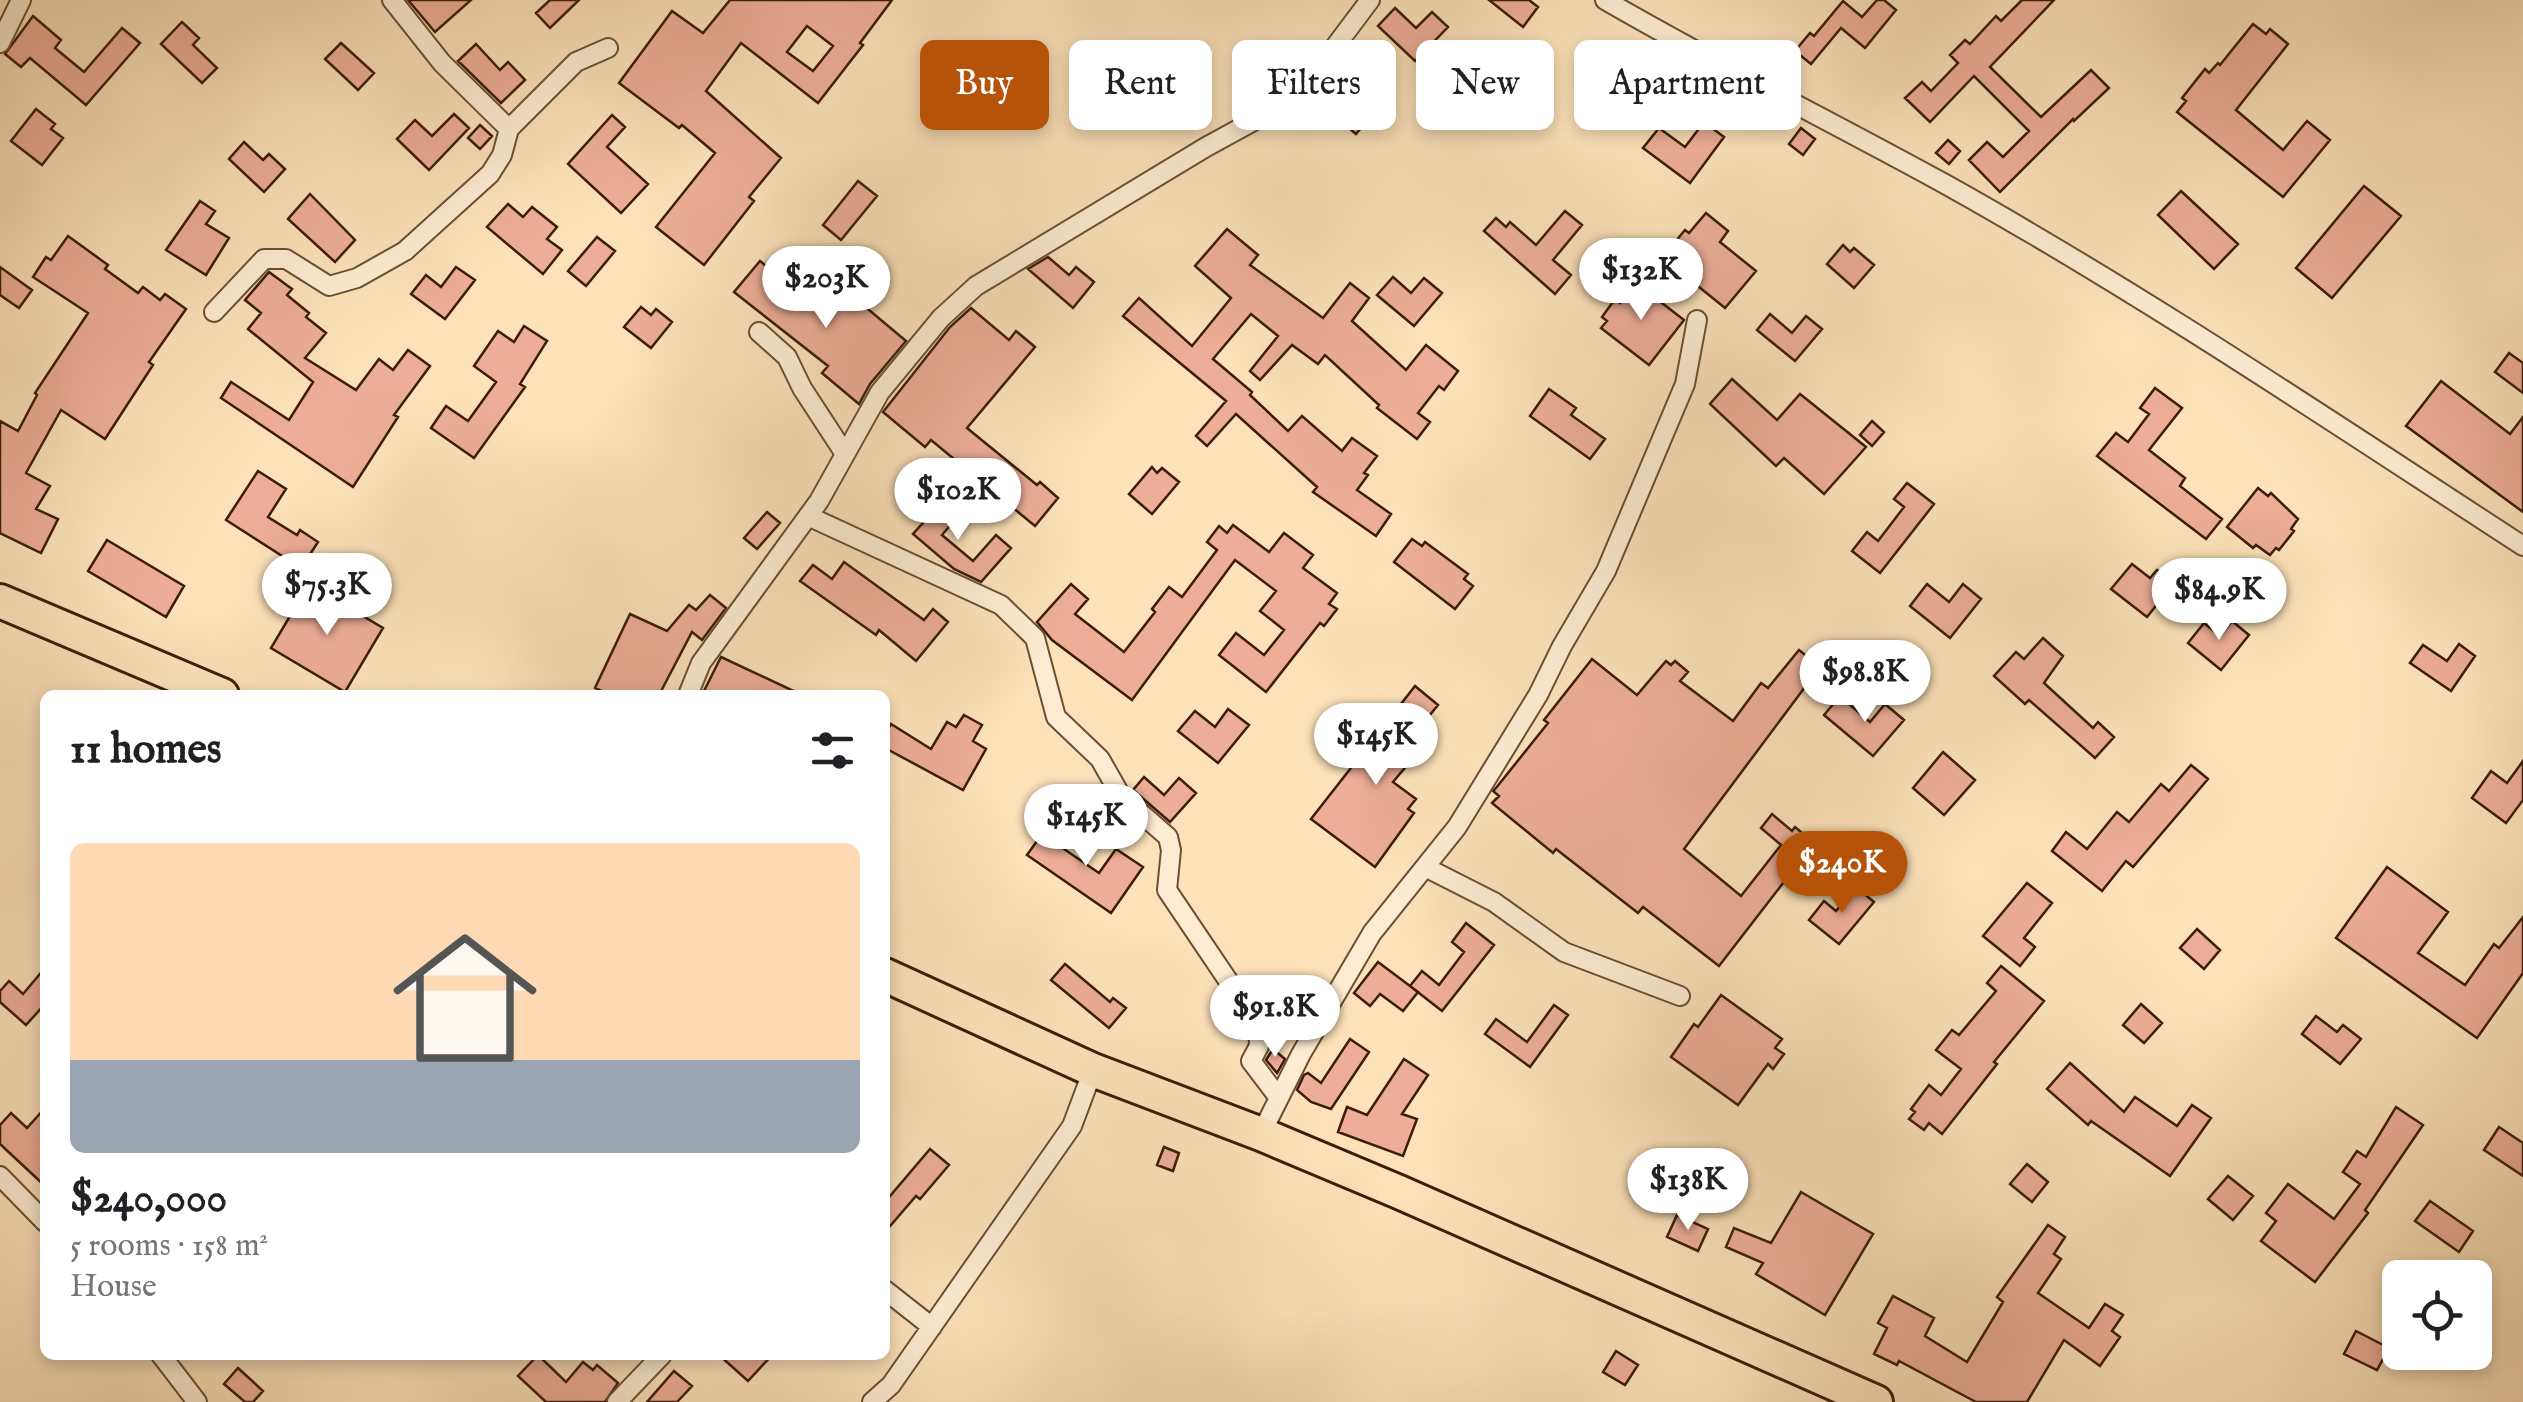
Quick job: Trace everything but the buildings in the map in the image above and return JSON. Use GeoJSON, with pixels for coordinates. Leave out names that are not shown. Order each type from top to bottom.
{"type":"FeatureCollection","features":[{"type":"Feature","properties":{"kind":"highway"},"geometry":{"type":"LineString","coordinates":[[0,601],[210,690]]}},
{"type":"Feature","properties":{"kind":"highway"},"geometry":{"type":"LineString","coordinates":[[890,977],[1093,1070],[1261,1134],[1876,1402]]}},
{"type":"Feature","properties":{"kind":"street"},"geometry":{"type":"LineString","coordinates":[[0,43],[21,0]]}},
{"type":"Feature","properties":{"kind":"street"},"geometry":{"type":"LineString","coordinates":[[392,0],[442,63],[509,129]]}},
{"type":"Feature","properties":{"kind":"street"},"geometry":{"type":"LineString","coordinates":[[690,690],[701,663],[808,516],[880,392],[942,318],[976,286],[1272,111],[1331,52],[1370,0]]}},
{"type":"Feature","properties":{"kind":"street"},"geometry":{"type":"LineString","coordinates":[[1605,0],[1691,50],[1946,184],[2192,329],[2523,546]]}},
{"type":"Feature","properties":{"kind":"street"},"geometry":{"type":"LineString","coordinates":[[214,312],[264,259],[286,259],[329,286],[356,278],[405,252],[490,174],[502,155],[509,129],[576,62],[608,48]]}},
{"type":"Feature","properties":{"kind":"street"},"geometry":{"type":"LineString","coordinates":[[1261,1134],[1301,1054],[1372,933],[1458,827],[1538,695],[1606,571],[1685,384],[1697,320]]}},
{"type":"Feature","properties":{"kind":"street"},"geometry":{"type":"LineString","coordinates":[[759,332],[787,357],[802,388],[845,454]]}},
{"type":"Feature","properties":{"kind":"street"},"geometry":{"type":"LineString","coordinates":[[808,516],[1001,605],[1035,638],[1056,716],[1100,759],[1121,796],[1168,837],[1171,850],[1167,890],[1258,1026],[1258,1046],[1251,1061],[1279,1098]]}},
{"type":"Feature","properties":{"kind":"street"},"geometry":{"type":"LineString","coordinates":[[1425,867],[1494,902],[1564,952],[1680,996]]}},
{"type":"Feature","properties":{"kind":"street"},"geometry":{"type":"LineString","coordinates":[[872,1402],[890,1385],[1072,1126],[1093,1070]]}},
{"type":"Feature","properties":{"kind":"street"},"geometry":{"type":"LineString","coordinates":[[0,1176],[40,1217]]}},
{"type":"Feature","properties":{"kind":"street"},"geometry":{"type":"LineString","coordinates":[[890,1294],[932,1327]]}},
{"type":"Feature","properties":{"kind":"street"},"geometry":{"type":"LineString","coordinates":[[165,1360],[198,1402]]}},
{"type":"Feature","properties":{"kind":"street"},"geometry":{"type":"LineString","coordinates":[[617,1402],[657,1360]]}}]}
